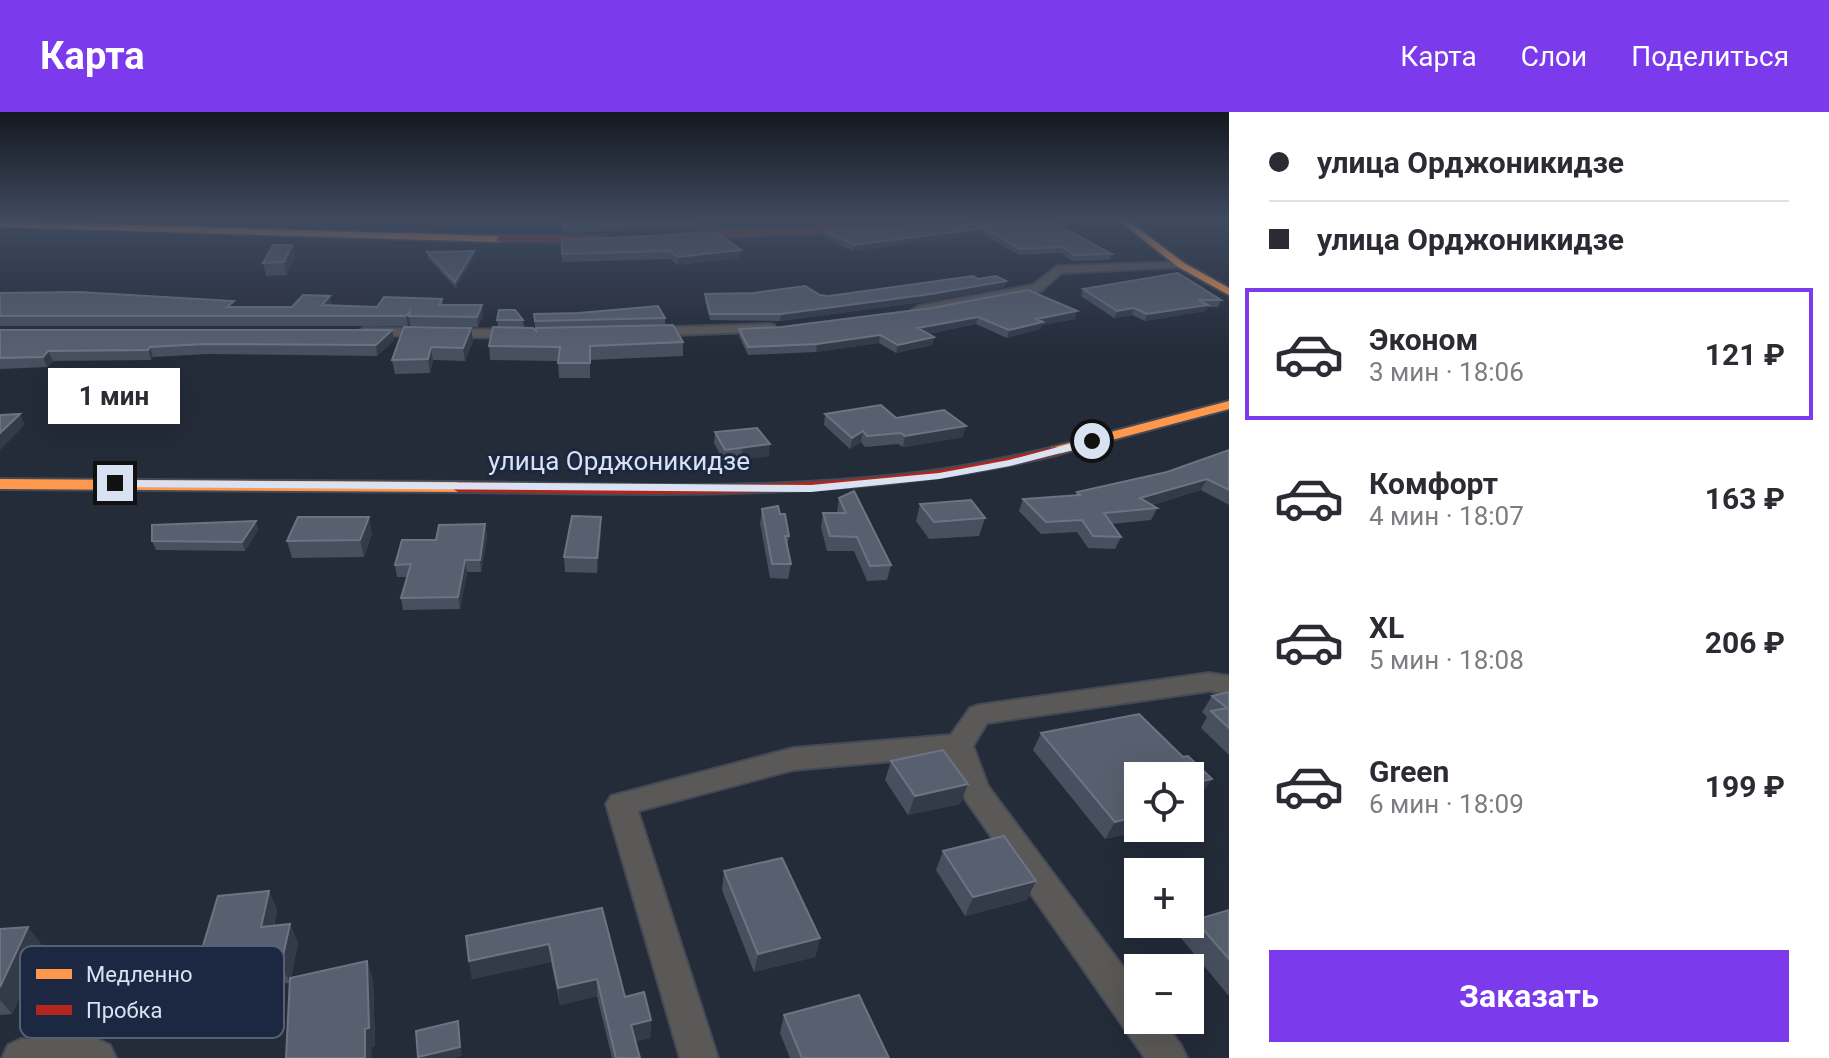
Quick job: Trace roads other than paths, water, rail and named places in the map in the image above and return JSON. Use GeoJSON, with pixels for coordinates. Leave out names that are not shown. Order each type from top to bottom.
{"type":"FeatureCollection","features":[{"type":"Feature","properties":{"kind":"street"},"geometry":{"type":"LineString","coordinates":[[1179,263],[1229,292]]}},
{"type":"Feature","properties":{"kind":"street"},"geometry":{"type":"LineString","coordinates":[[900,312],[1037,288],[1057,270],[1181,265]]}},
{"type":"Feature","properties":{"kind":"street"},"geometry":{"type":"LineString","coordinates":[[629,333],[780,328]]}},
{"type":"Feature","properties":{"kind":"street"},"geometry":{"type":"LineString","coordinates":[[351,332],[537,334]]}},
{"type":"Feature","properties":{"kind":"street","name":"улица Орджоникидзе"},"geometry":{"type":"LineString","coordinates":[[0,484],[811,489],[939,476],[1010,463],[1229,405]]}},
{"type":"Feature","properties":{"kind":"street"},"geometry":{"type":"LineString","coordinates":[[959,745],[979,715],[1209,682],[1229,685]]}},
{"type":"Feature","properties":{"kind":"street"},"geometry":{"type":"LineString","coordinates":[[699,1058],[621,804],[793,759],[959,745]]}},
{"type":"Feature","properties":{"kind":"street"},"geometry":{"type":"LineString","coordinates":[[959,745],[975,791],[1124,997]]}},
{"type":"Feature","properties":{"kind":"street"},"geometry":{"type":"LineString","coordinates":[[1151,1034],[1168,1058]]}},
{"type":"Feature","properties":{"kind":"street"},"geometry":{"type":"LineString","coordinates":[[21,1058],[97,1058]]}}]}
